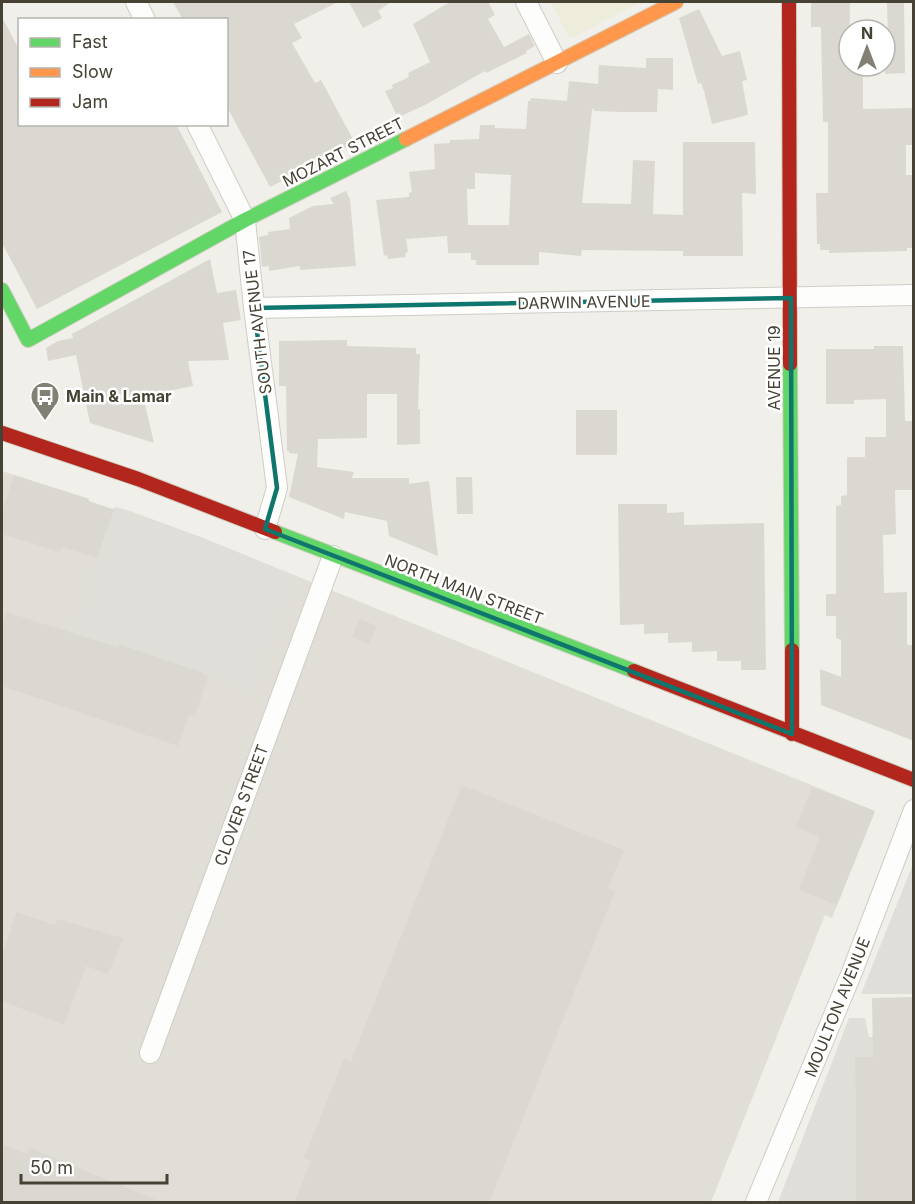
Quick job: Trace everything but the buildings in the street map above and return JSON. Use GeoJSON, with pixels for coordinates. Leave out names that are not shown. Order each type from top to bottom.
{"type":"FeatureCollection","features":[{"type":"Feature","properties":{"kind":"street"},"geometry":{"type":"LineString","coordinates":[[136,2],[144,18]]}},
{"type":"Feature","properties":{"kind":"street"},"geometry":{"type":"LineString","coordinates":[[526,2],[557,63]]}},
{"type":"Feature","properties":{"kind":"street","name":"MOZART STREET"},"geometry":{"type":"LineString","coordinates":[[2,290],[28,340],[245,220],[676,2]]}},
{"type":"Feature","properties":{"kind":"street","name":"AVENUE 19"},"geometry":{"type":"LineString","coordinates":[[789,2],[792,734]]}},
{"type":"Feature","properties":{"kind":"street","name":"SOUTH AVENUE 17"},"geometry":{"type":"LineString","coordinates":[[198,126],[245,220],[277,488],[265,529]]}},
{"type":"Feature","properties":{"kind":"street","name":"DARWIN AVENUE"},"geometry":{"type":"LineString","coordinates":[[254,308],[914,295]]}},
{"type":"Feature","properties":{"kind":"street","name":"NORTH MAIN STREET"},"geometry":{"type":"LineString","coordinates":[[2,433],[138,479],[914,780]]}},
{"type":"Feature","properties":{"kind":"street","name":"CLOVER STREET"},"geometry":{"type":"LineString","coordinates":[[150,1053],[333,556]]}},
{"type":"Feature","properties":{"kind":"street","name":"MOULTON AVENUE"},"geometry":{"type":"LineString","coordinates":[[756,1203],[852,972],[914,810]]}},
{"type":"Feature","properties":{"kind":"highlighted area"},"geometry":{"type":"Polygon","coordinates":[[[791,298],[792,734],[265,529],[277,488],[254,308],[791,298]]]}},
{"type":"Feature","properties":{"kind":"shaded area"},"geometry":{"type":"Polygon","coordinates":[[[551,2],[641,2],[570,39],[551,2]]]}},
{"type":"Feature","properties":{"kind":"shaded area"},"geometry":{"type":"Polygon","coordinates":[[[2,471],[113,509],[115,507],[130,511],[203,538],[875,811],[832,918],[825,915],[711,1202],[2,1202],[2,471]]]}},
{"type":"Feature","properties":{"kind":"shaded area"},"geometry":{"type":"Polygon","coordinates":[[[115,507],[203,538],[298,577],[253,694],[203,673],[118,644],[117,647],[73,632],[115,507]]]}},
{"type":"Feature","properties":{"kind":"shaded area"},"geometry":{"type":"Polygon","coordinates":[[[913,864],[913,994],[861,994],[913,864]]]}},
{"type":"Feature","properties":{"kind":"shaded area"},"geometry":{"type":"Polygon","coordinates":[[[849,1018],[865,1018],[869,1037],[873,1037],[873,1057],[855,1057],[856,1202],[778,1202],[849,1018]]]}},
{"type":"Feature","properties":{"kind":"traffic: fast"},"geometry":{"type":"LineString","coordinates":[[2,290],[28,340],[245,220],[406,139]]}},
{"type":"Feature","properties":{"kind":"traffic: fast"},"geometry":{"type":"LineString","coordinates":[[790,364],[792,650]]}},
{"type":"Feature","properties":{"kind":"traffic: fast"},"geometry":{"type":"LineString","coordinates":[[275,532],[634,671]]}},
{"type":"Feature","properties":{"kind":"traffic: slow"},"geometry":{"type":"LineString","coordinates":[[406,139],[676,2]]}},
{"type":"Feature","properties":{"kind":"traffic: jam"},"geometry":{"type":"LineString","coordinates":[[789,2],[790,364]]}},
{"type":"Feature","properties":{"kind":"traffic: jam"},"geometry":{"type":"LineString","coordinates":[[2,433],[138,479],[275,532]]}},
{"type":"Feature","properties":{"kind":"traffic: jam"},"geometry":{"type":"LineString","coordinates":[[792,650],[792,734]]}},
{"type":"Feature","properties":{"kind":"traffic: jam"},"geometry":{"type":"LineString","coordinates":[[634,671],[914,780]]}},
{"type":"Feature","properties":{"kind":"place","name":"Main & Lamar"},"geometry":{"type":"Point","coordinates":[45,422]}}]}
